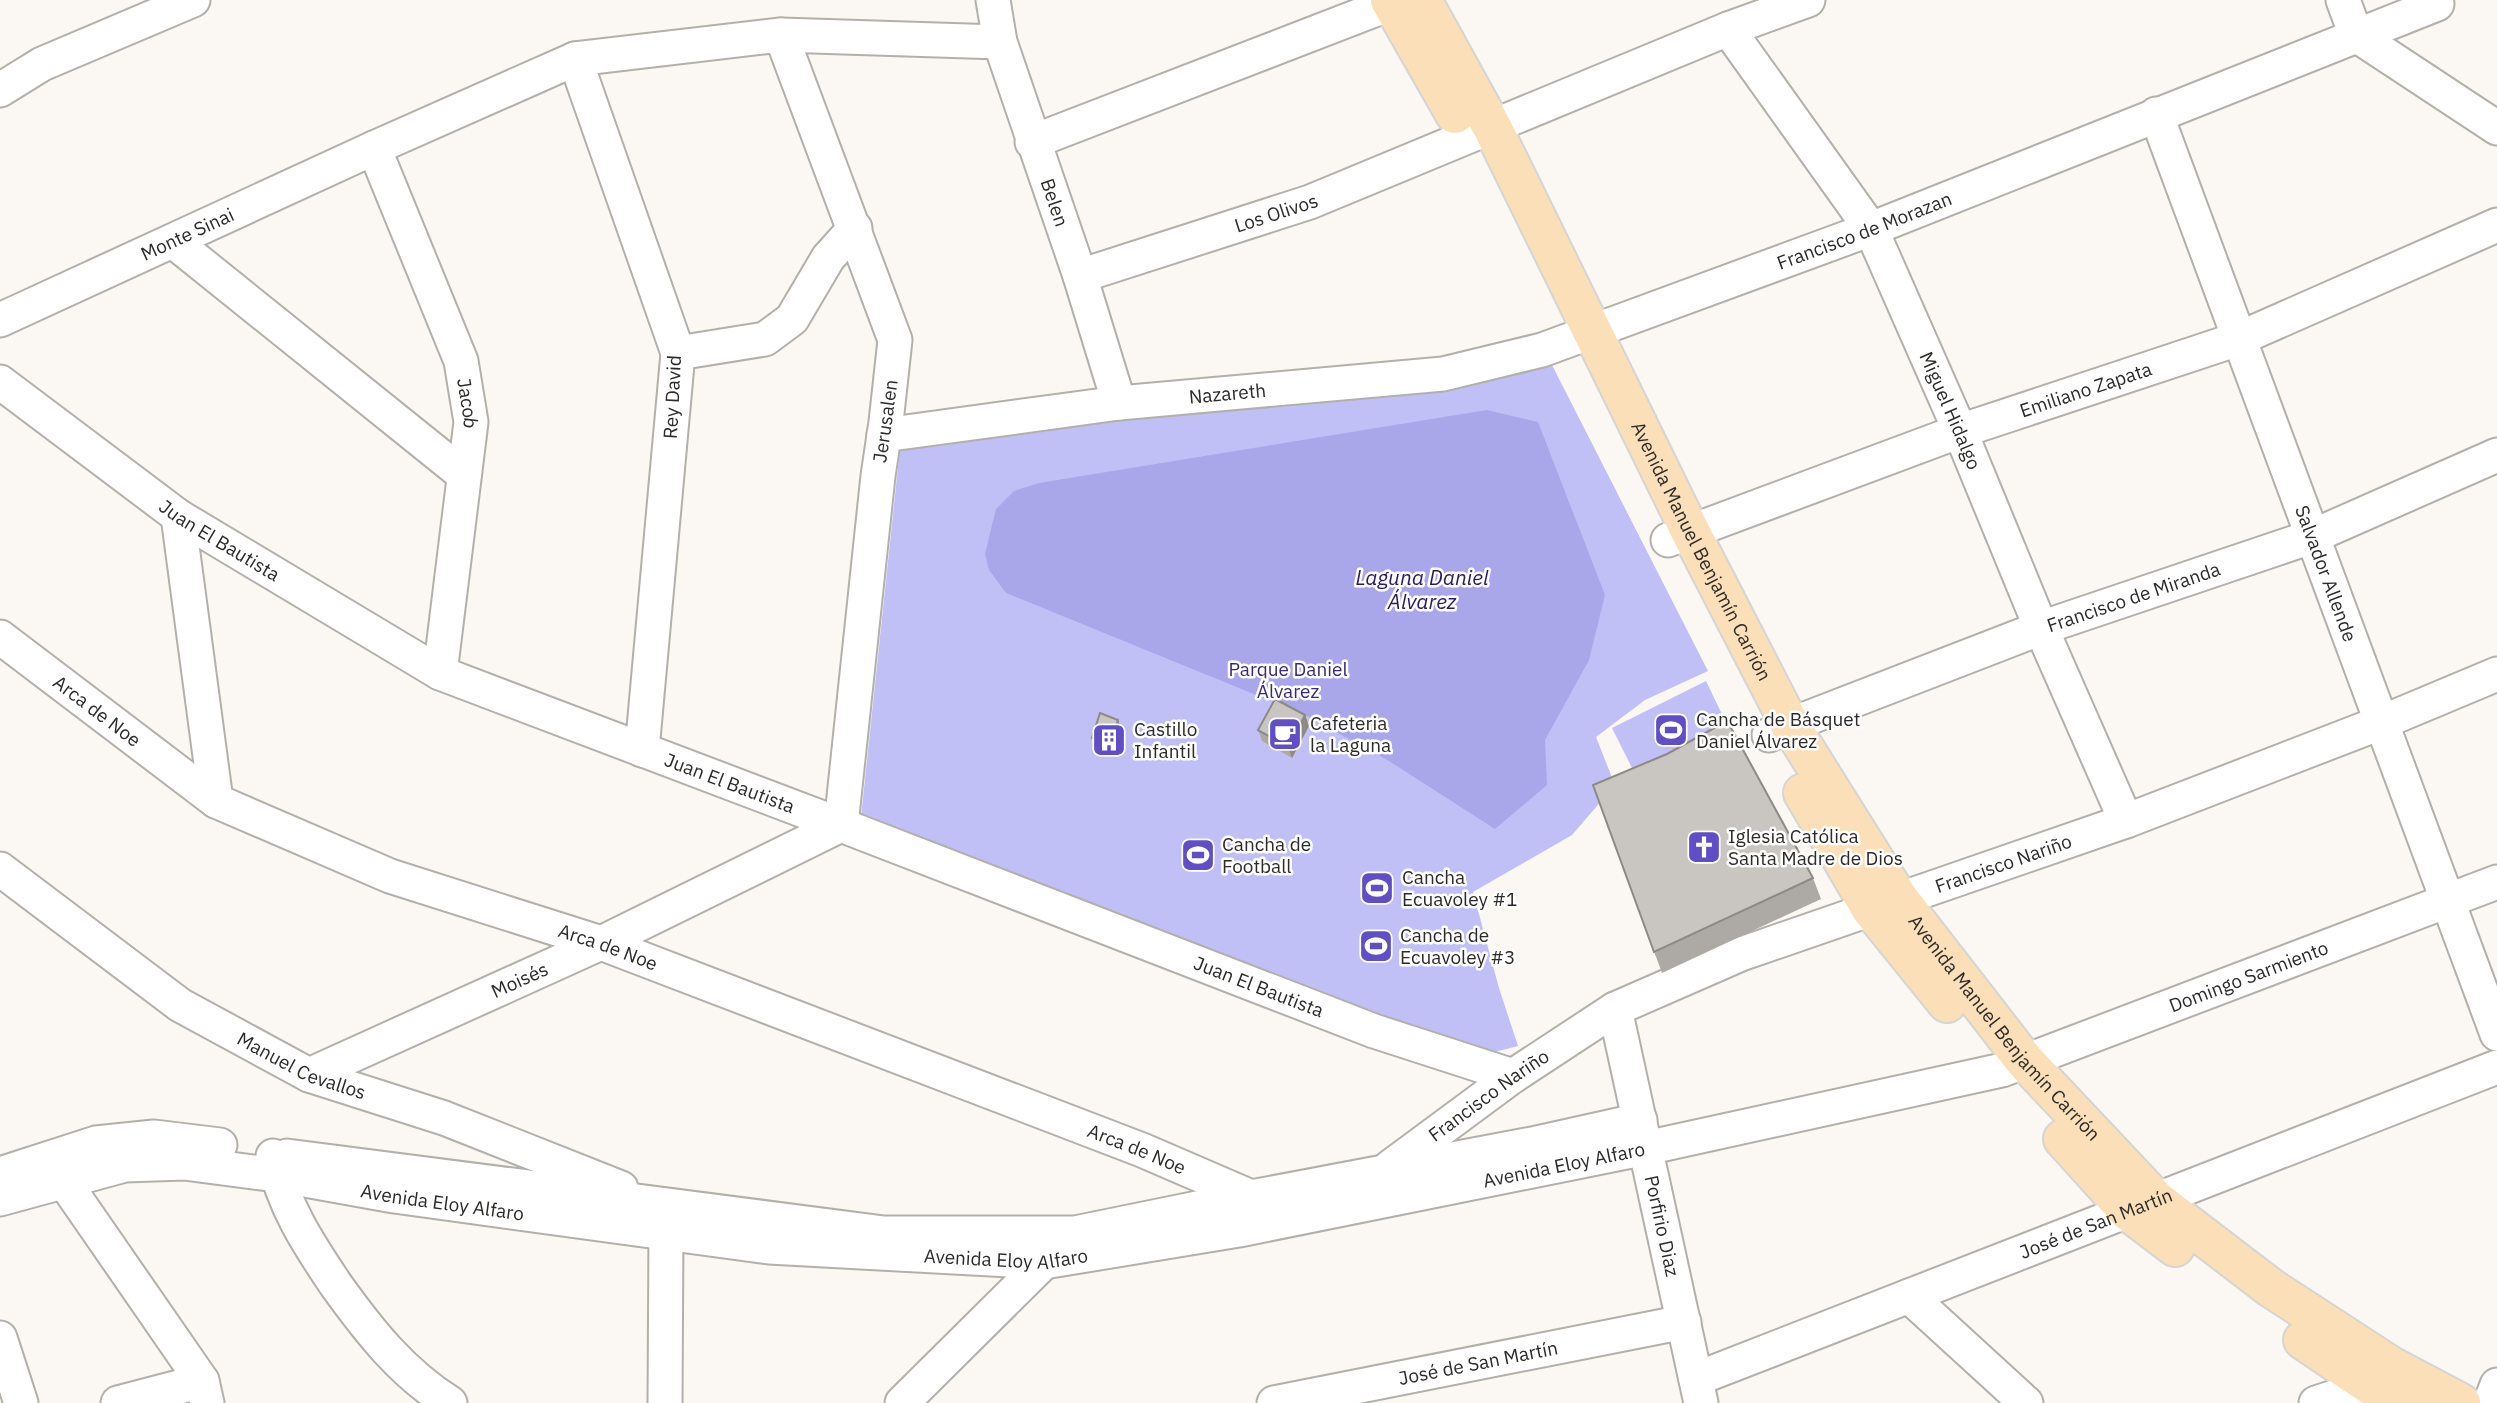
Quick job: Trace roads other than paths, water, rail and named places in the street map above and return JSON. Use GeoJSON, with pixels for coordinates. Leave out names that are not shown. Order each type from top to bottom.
{"type":"FeatureCollection","features":[{"type":"Feature","properties":{"kind":"main road","name":"Avenida Manuel Benjamín Carrión"},"geometry":{"type":"LineString","coordinates":[[1401,1],[1480,132],[1679,535],[1780,730],[1885,904],[2013,1065],[2142,1206],[2271,1288],[2387,1384],[2460,1403]]}},
{"type":"Feature","properties":{"kind":"street"},"geometry":{"type":"LineString","coordinates":[[0,90],[42,64],[193,0]]}},
{"type":"Feature","properties":{"kind":"street","name":"Belen"},"geometry":{"type":"LineString","coordinates":[[993,0],[1000,42],[1080,276],[1119,403]]}},
{"type":"Feature","properties":{"kind":"street","name":"Los Olivos"},"geometry":{"type":"LineString","coordinates":[[1080,276],[1310,202],[1728,29],[1808,0]]}},
{"type":"Feature","properties":{"kind":"street"},"geometry":{"type":"LineString","coordinates":[[2343,0],[2356,34],[2497,128]]}},
{"type":"Feature","properties":{"kind":"street"},"geometry":{"type":"LineString","coordinates":[[1032,142],[1401,1]]}},
{"type":"Feature","properties":{"kind":"street","name":"Francisco de Morazan"},"geometry":{"type":"LineString","coordinates":[[1582,336],[1871,229],[2437,4]]}},
{"type":"Feature","properties":{"kind":"street","name":"Miguel Hidalgo"},"geometry":{"type":"LineString","coordinates":[[1728,29],[1871,229],[2126,821]]}},
{"type":"Feature","properties":{"kind":"street","name":"Monte Sinai"},"geometry":{"type":"LineString","coordinates":[[0,320],[575,59],[781,35],[1000,42]]}},
{"type":"Feature","properties":{"kind":"street","name":"Jerusalen"},"geometry":{"type":"LineString","coordinates":[[781,35],[895,340],[841,825]]}},
{"type":"Feature","properties":{"kind":"street","name":"Rey David"},"geometry":{"type":"LineString","coordinates":[[575,59],[678,353],[642,750]]}},
{"type":"Feature","properties":{"kind":"street","name":"Salvador Allende"},"geometry":{"type":"LineString","coordinates":[[2156,114],[2497,1034]]}},
{"type":"Feature","properties":{"kind":"street","name":"Jacob"},"geometry":{"type":"LineString","coordinates":[[374,148],[461,361],[471,422],[440,673]]}},
{"type":"Feature","properties":{"kind":"street","name":"Emiliano Zapata"},"geometry":{"type":"LineString","coordinates":[[1679,535],[1960,431],[2238,339],[2497,225]]}},
{"type":"Feature","properties":{"kind":"street"},"geometry":{"type":"LineString","coordinates":[[678,353],[765,339],[792,319],[828,258],[855,228]]}},
{"type":"Feature","properties":{"kind":"street"},"geometry":{"type":"LineString","coordinates":[[173,241],[464,475]]}},
{"type":"Feature","properties":{"kind":"street","name":"Nazareth"},"geometry":{"type":"LineString","coordinates":[[884,435],[1119,403],[1443,374],[1542,350],[1582,336]]}},
{"type":"Feature","properties":{"kind":"street","name":"Juan El Bautista"},"geometry":{"type":"LineString","coordinates":[[0,382],[178,516],[440,673],[1374,1031],[1513,1076]]}},
{"type":"Feature","properties":{"kind":"street","name":"Francisco de Miranda"},"geometry":{"type":"LineString","coordinates":[[1780,730],[2041,628],[2311,537],[2497,455]]}},
{"type":"Feature","properties":{"kind":"street"},"geometry":{"type":"LineString","coordinates":[[178,516],[216,801]]}},
{"type":"Feature","properties":{"kind":"street","name":"Arca de Noe"},"geometry":{"type":"LineString","coordinates":[[0,637],[216,801],[390,876],[601,943],[1142,1150],[1251,1197]]}},
{"type":"Feature","properties":{"kind":"street","name":"Francisco Nariño"},"geometry":{"type":"LineString","coordinates":[[1335,1210],[1513,1076],[1615,1009],[1741,954],[2126,821],[2380,723],[2497,674]]}},
{"type":"Feature","properties":{"kind":"street","name":"Moisés"},"geometry":{"type":"LineString","coordinates":[[309,1075],[601,943],[841,825]]}},
{"type":"Feature","properties":{"kind":"street","name":"Manuel Cevallos"},"geometry":{"type":"LineString","coordinates":[[0,869],[180,1005],[309,1075],[469,1128],[622,1188],[630,1193],[633,1214]]}},
{"type":"Feature","properties":{"kind":"street","name":"Domingo Sarmiento"},"geometry":{"type":"LineString","coordinates":[[2013,1065],[2497,882]]}},
{"type":"Feature","properties":{"kind":"street","name":"Porfirio Diaz"},"geometry":{"type":"LineString","coordinates":[[1615,1009],[1698,1391]]}},
{"type":"Feature","properties":{"kind":"street","name":"Avenida Eloy Alfaro"},"geometry":{"type":"LineString","coordinates":[[633,1214],[666,1231],[769,1247],[1044,1262],[1239,1230],[1335,1210],[1643,1134],[2013,1065]]}},
{"type":"Feature","properties":{"kind":"street","name":"José de San Martín"},"geometry":{"type":"LineString","coordinates":[[1698,1391],[1909,1296],[2497,1067]]}},
{"type":"Feature","properties":{"kind":"street","name":"Avenida Eloy Alfaro"},"geometry":{"type":"LineString","coordinates":[[0,1174],[96,1143],[155,1137],[240,1147],[275,1164],[394,1196],[884,1233],[1075,1233],[1532,1144],[1643,1134]]}},
{"type":"Feature","properties":{"kind":"street"},"geometry":{"type":"LineString","coordinates":[[275,1164],[295,1220],[321,1263],[371,1334],[404,1368],[450,1403]]}},
{"type":"Feature","properties":{"kind":"street","name":"Avenida Eloy Alfaro"},"geometry":{"type":"LineString","coordinates":[[0,1199],[125,1165],[275,1164]]}},
{"type":"Feature","properties":{"kind":"street"},"geometry":{"type":"LineString","coordinates":[[63,1180],[204,1392],[118,1403]]}},
{"type":"Feature","properties":{"kind":"street"},"geometry":{"type":"LineString","coordinates":[[665,1403],[666,1231]]}},
{"type":"Feature","properties":{"kind":"street"},"geometry":{"type":"LineString","coordinates":[[902,1403],[1044,1262]]}},
{"type":"Feature","properties":{"kind":"street"},"geometry":{"type":"LineString","coordinates":[[1909,1296],[2026,1403]]}},
{"type":"Feature","properties":{"kind":"street","name":"José de San Martín"},"geometry":{"type":"LineString","coordinates":[[1274,1403],[1684,1322]]}},
{"type":"Feature","properties":{"kind":"street"},"geometry":{"type":"LineString","coordinates":[[0,1338],[21,1403]]}},
{"type":"Feature","properties":{"kind":"street"},"geometry":{"type":"LineString","coordinates":[[2316,1403],[2387,1384]]}},
{"type":"Feature","properties":{"kind":"street"},"geometry":{"type":"LineString","coordinates":[[2490,1403],[2497,1385]]}},
{"type":"Feature","properties":{"kind":"water","name":"Laguna Daniel Álvarez"},"geometry":{"type":"Polygon","coordinates":[[[1487,410],[1538,422],[1605,595],[1589,660],[1545,740],[1547,785],[1495,829],[1389,761],[1305,715],[1006,593],[989,570],[985,554],[996,509],[1014,491],[1039,483],[1487,410]]]}},
{"type":"Feature","properties":{"kind":"place","name":"Cancha de Básquet Daniel Álvarez"},"geometry":{"type":"Point","coordinates":[1671,730]}},
{"type":"Feature","properties":{"kind":"place","name":"Cafeteria la Laguna"},"geometry":{"type":"Point","coordinates":[1285,734]}},
{"type":"Feature","properties":{"kind":"place","name":"Castillo Infantil"},"geometry":{"type":"Point","coordinates":[1109,740]}},
{"type":"Feature","properties":{"kind":"place","name":"Iglesia Católica Santa Madre de Dios"},"geometry":{"type":"Point","coordinates":[1704,847]}},
{"type":"Feature","properties":{"kind":"place","name":"Cancha de Football"},"geometry":{"type":"Point","coordinates":[1198,855]}},
{"type":"Feature","properties":{"kind":"place","name":"Cancha Ecuavoley #1"},"geometry":{"type":"Point","coordinates":[1377,888]}},
{"type":"Feature","properties":{"kind":"place","name":"Cancha de Ecuavoley #3"},"geometry":{"type":"Point","coordinates":[1376,946]}},
{"type":"Feature","properties":{"kind":"park label","name":"Parque Daniel Álvarez"},"geometry":{"type":"Point","coordinates":[1288,680]}}]}
